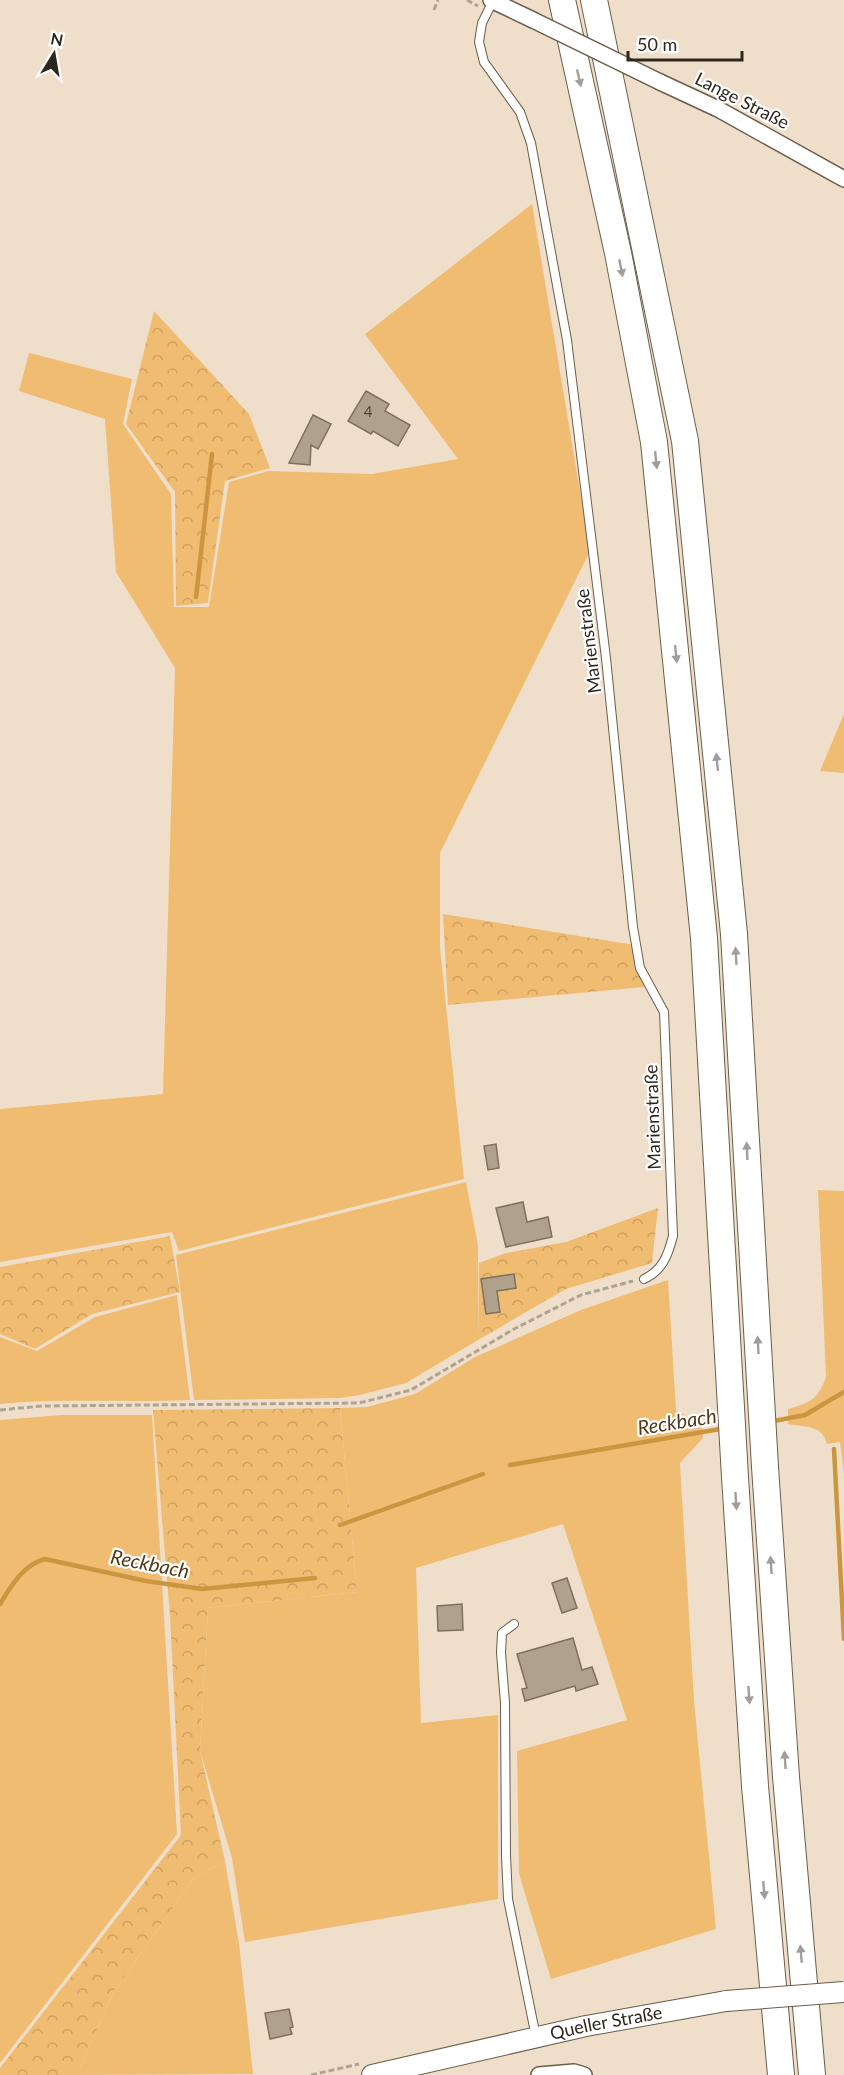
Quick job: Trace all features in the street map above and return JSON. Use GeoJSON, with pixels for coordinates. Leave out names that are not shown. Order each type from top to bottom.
{"type":"FeatureCollection","features":[{"type":"Feature","properties":{"kind":"highway"},"geometry":{"type":"LineString","coordinates":[[562,0],[618,253],[654,442],[705,938],[755,1786],[781,2075]]}},
{"type":"Feature","properties":{"kind":"highway"},"geometry":{"type":"LineString","coordinates":[[594,0],[685,441],[734,934],[763,1439],[786,1777],[812,2075]]}},
{"type":"Feature","properties":{"kind":"street","name":"Lange Straße"},"geometry":{"type":"LineString","coordinates":[[492,0],[718,109],[844,179]]}},
{"type":"Feature","properties":{"kind":"street","name":"Queller Straße"},"geometry":{"type":"LineString","coordinates":[[372,2075],[536,2037],[726,2001],[844,1992]]}},
{"type":"Feature","properties":{"kind":"street"},"geometry":{"type":"LineString","coordinates":[[539,2075],[574,2072],[584,2075]]}},
{"type":"Feature","properties":{"kind":"lane","name":"Marienstraße"},"geometry":{"type":"LineString","coordinates":[[492,0],[482,23],[479,42],[484,62],[520,112],[533,154],[567,340],[606,658],[633,927],[640,968],[664,1012],[673,1236],[667,1258],[654,1274],[644,1279]]}},
{"type":"Feature","properties":{"kind":"lane"},"geometry":{"type":"LineString","coordinates":[[514,1624],[502,1633],[501,1653],[505,1703],[508,1888],[536,2037]]}},
{"type":"Feature","properties":{"kind":"path"},"geometry":{"type":"LineString","coordinates":[[434,10],[438,0]]}},
{"type":"Feature","properties":{"kind":"path"},"geometry":{"type":"LineString","coordinates":[[0,1410],[42,1406],[359,1402],[411,1390],[514,1329],[582,1295],[644,1279]]}},
{"type":"Feature","properties":{"kind":"green space"},"geometry":{"type":"Polygon","coordinates":[[[532,204],[590,551],[440,853],[440,948],[464,1179],[179,1251],[172,1232],[0,1262],[0,1109],[163,1094],[175,668],[116,572],[105,419],[19,391],[29,353],[132,379],[123,424],[171,494],[174,607],[209,607],[229,482],[268,471],[372,474],[458,459],[365,334],[532,204]]]}},
{"type":"Feature","properties":{"kind":"green space"},"geometry":{"type":"Polygon","coordinates":[[[154,311],[249,414],[270,468],[225,481],[208,603],[176,606],[175,492],[126,424],[154,311]]]}},
{"type":"Feature","properties":{"kind":"green space"},"geometry":{"type":"Polygon","coordinates":[[[844,714],[844,773],[820,771],[844,714]]]}},
{"type":"Feature","properties":{"kind":"green space"},"geometry":{"type":"Polygon","coordinates":[[[443,914],[641,946],[645,987],[448,1005],[443,914]]]}},
{"type":"Feature","properties":{"kind":"green space"},"geometry":{"type":"Polygon","coordinates":[[[466,1182],[478,1245],[478,1340],[406,1383],[360,1395],[340,1398],[194,1400],[176,1255],[466,1182]]]}},
{"type":"Feature","properties":{"kind":"green space"},"geometry":{"type":"Polygon","coordinates":[[[818,1190],[844,1191],[844,1474],[840,1442],[827,1444],[822,1433],[817,1430],[788,1424],[788,1409],[803,1405],[813,1399],[826,1377],[818,1190]]]}},
{"type":"Feature","properties":{"kind":"green space"},"geometry":{"type":"Polygon","coordinates":[[[658,1208],[652,1263],[566,1289],[478,1340],[479,1263],[506,1253],[566,1242],[658,1208]]]}},
{"type":"Feature","properties":{"kind":"green space"},"geometry":{"type":"Polygon","coordinates":[[[170,1236],[180,1292],[92,1314],[35,1349],[0,1334],[0,1267],[170,1236]]]}},
{"type":"Feature","properties":{"kind":"green space"},"geometry":{"type":"Polygon","coordinates":[[[668,1280],[676,1410],[702,1425],[703,1438],[680,1463],[694,1701],[716,1929],[551,1979],[519,1874],[517,1751],[627,1720],[563,1524],[416,1568],[421,1723],[498,1715],[498,1899],[245,1942],[232,1858],[200,1751],[208,1608],[357,1592],[340,1408],[367,1407],[415,1394],[475,1357],[581,1310],[668,1280]]]}},
{"type":"Feature","properties":{"kind":"green space"},"geometry":{"type":"Polygon","coordinates":[[[177,1295],[190,1400],[47,1401],[0,1404],[0,1337],[37,1351],[95,1317],[177,1295]]]}},
{"type":"Feature","properties":{"kind":"green space"},"geometry":{"type":"Polygon","coordinates":[[[340,1408],[357,1592],[208,1608],[200,1751],[225,1861],[193,1879],[113,1993],[77,2075],[0,2075],[0,2068],[181,1835],[170,1616],[153,1410],[340,1408]]]}},
{"type":"Feature","properties":{"kind":"green space"},"geometry":{"type":"Polygon","coordinates":[[[62,1415],[152,1415],[177,1834],[0,2063],[0,1420],[62,1415]]]}},
{"type":"Feature","properties":{"kind":"green space"},"geometry":{"type":"Polygon","coordinates":[[[225,1861],[239,1943],[253,2074],[77,2075],[113,1993],[193,1879],[225,1861]]]}},
{"type":"Feature","properties":{"kind":"building"},"geometry":{"type":"Polygon","coordinates":[[[366,391],[389,404],[385,411],[410,425],[398,446],[373,431],[371,434],[348,421],[366,391]]]}},
{"type":"Feature","properties":{"kind":"building"},"geometry":{"type":"Polygon","coordinates":[[[313,415],[331,424],[318,449],[311,445],[310,465],[289,463],[313,415]]]}},
{"type":"Feature","properties":{"kind":"building"},"geometry":{"type":"Polygon","coordinates":[[[496,1144],[499,1168],[488,1170],[484,1146],[496,1144]]]}},
{"type":"Feature","properties":{"kind":"building"},"geometry":{"type":"Polygon","coordinates":[[[523,1202],[527,1222],[548,1217],[552,1237],[506,1247],[496,1208],[523,1202]]]}},
{"type":"Feature","properties":{"kind":"building"},"geometry":{"type":"Polygon","coordinates":[[[514,1274],[516,1288],[497,1291],[500,1312],[486,1314],[481,1279],[514,1274]]]}},
{"type":"Feature","properties":{"kind":"building"},"geometry":{"type":"Polygon","coordinates":[[[567,1578],[577,1608],[562,1613],[552,1583],[567,1578]]]}},
{"type":"Feature","properties":{"kind":"building"},"geometry":{"type":"Polygon","coordinates":[[[462,1604],[463,1630],[438,1631],[437,1606],[462,1604]]]}},
{"type":"Feature","properties":{"kind":"building"},"geometry":{"type":"Polygon","coordinates":[[[573,1638],[582,1670],[592,1667],[598,1684],[576,1691],[575,1686],[525,1701],[522,1689],[527,1688],[517,1654],[573,1638]]]}},
{"type":"Feature","properties":{"kind":"building"},"geometry":{"type":"Polygon","coordinates":[[[289,2009],[293,2027],[290,2028],[292,2034],[270,2039],[265,2013],[289,2009]]]}},
{"type":"Feature","properties":{"kind":"waterway"},"geometry":{"type":"LineString","coordinates":[[196,597],[212,454]]}},
{"type":"Feature","properties":{"kind":"waterway","name":"Reckbach"},"geometry":{"type":"LineString","coordinates":[[769,1422],[805,1415],[844,1392]]}},
{"type":"Feature","properties":{"kind":"waterway","name":"Reckbach"},"geometry":{"type":"LineString","coordinates":[[510,1465],[726,1428]]}},
{"type":"Feature","properties":{"kind":"waterway"},"geometry":{"type":"LineString","coordinates":[[834,1449],[844,1639]]}},
{"type":"Feature","properties":{"kind":"waterway","name":"Reckbach"},"geometry":{"type":"LineString","coordinates":[[340,1525],[483,1474]]}},
{"type":"Feature","properties":{"kind":"waterway","name":"Reckbach"},"geometry":{"type":"LineString","coordinates":[[0,1604],[24,1571],[45,1559],[146,1581],[202,1589],[315,1578]]}}]}
